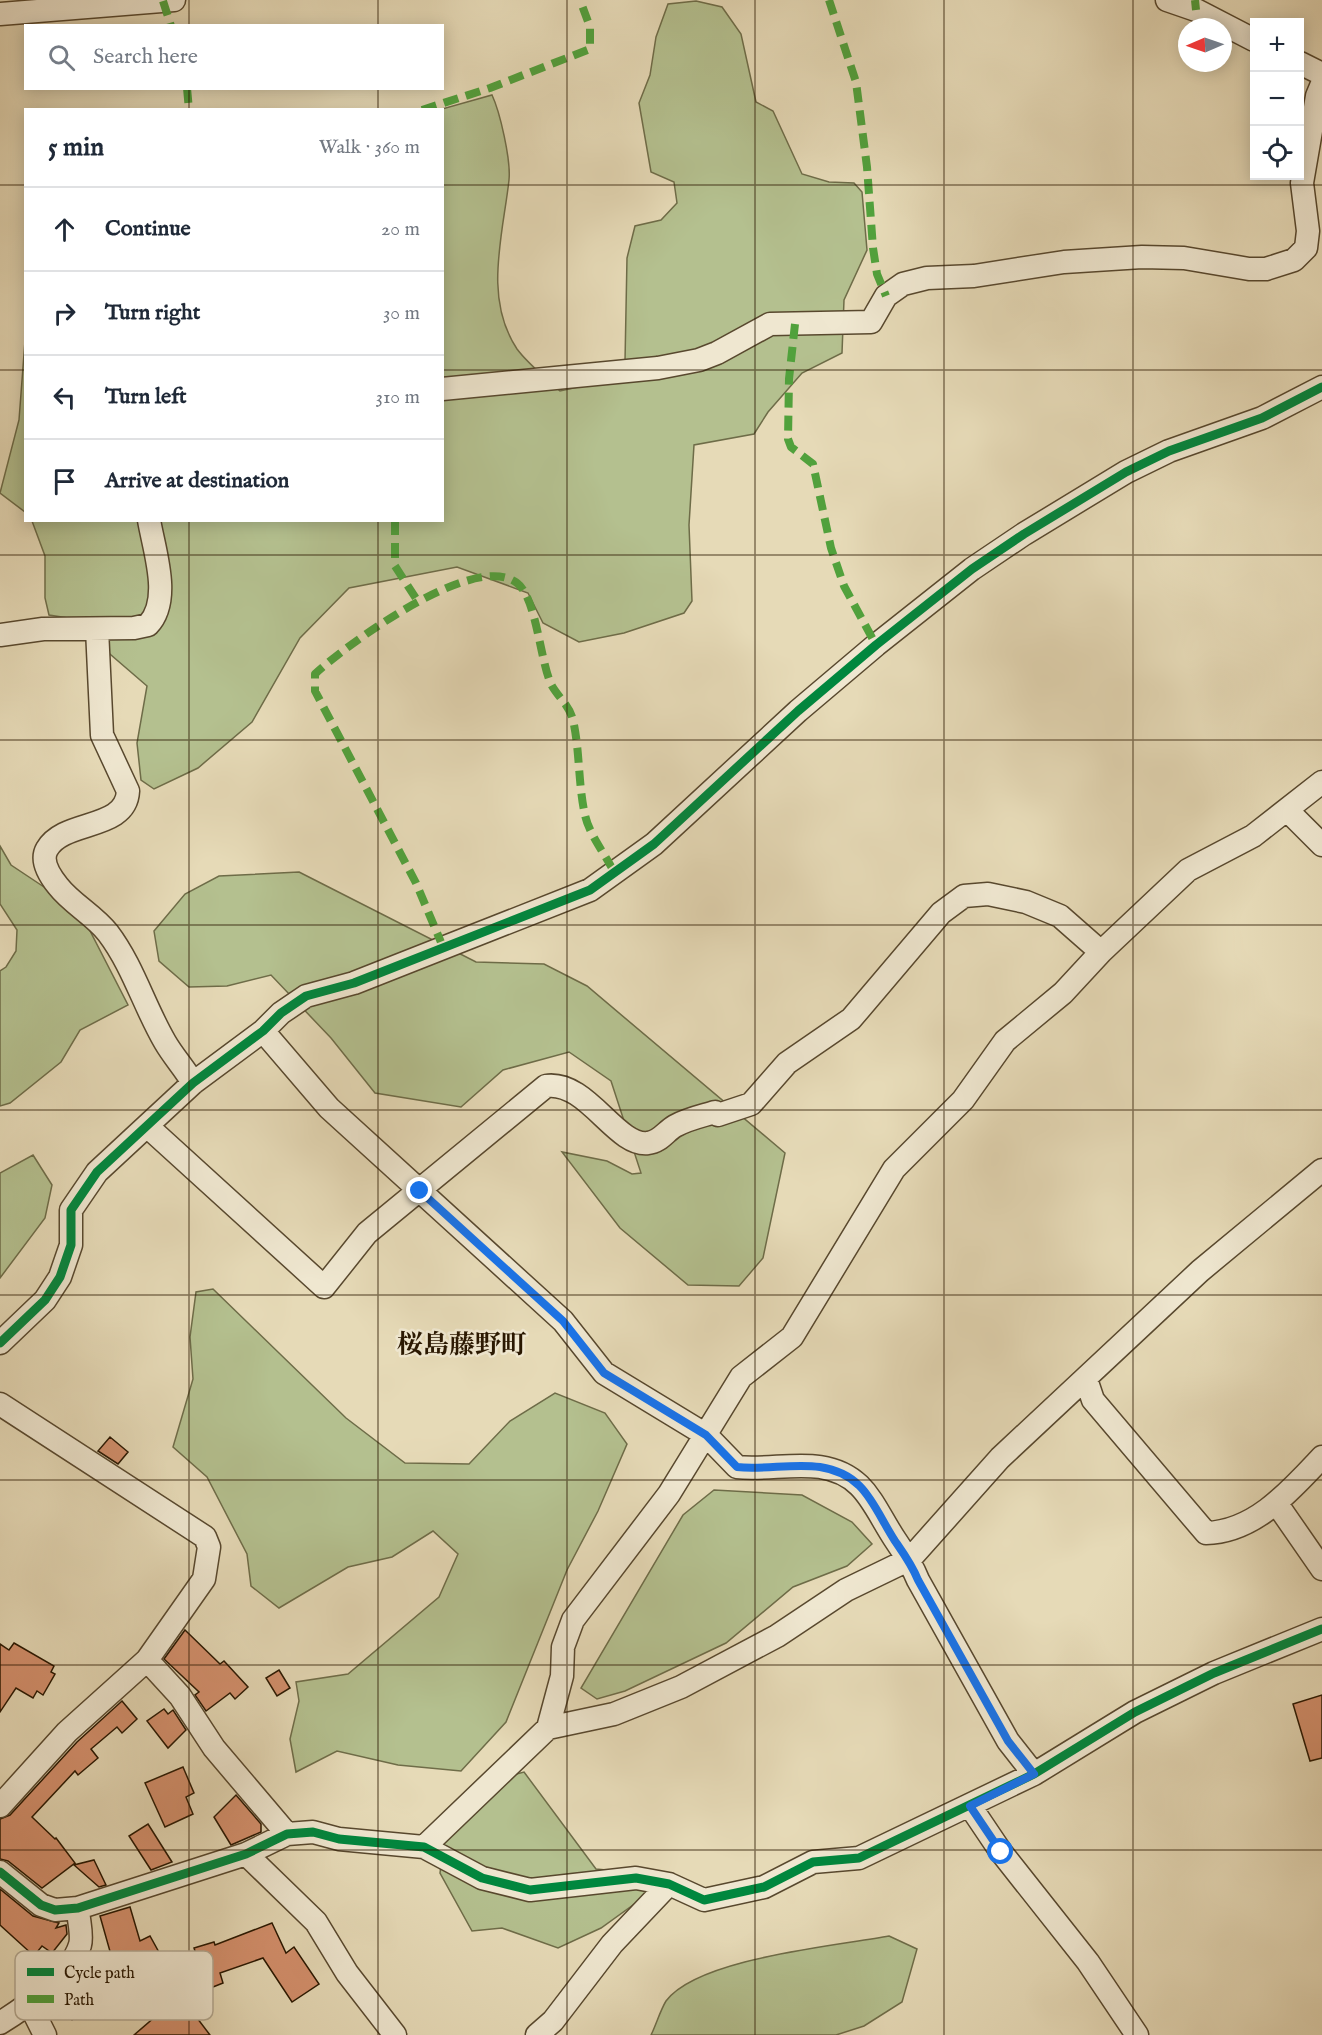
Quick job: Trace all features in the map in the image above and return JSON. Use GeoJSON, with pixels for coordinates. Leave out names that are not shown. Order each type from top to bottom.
{"type":"FeatureCollection","features":[{"type":"Feature","properties":{"kind":"street"},"geometry":{"type":"LineString","coordinates":[[0,14],[174,0]]}},
{"type":"Feature","properties":{"kind":"street"},"geometry":{"type":"LineString","coordinates":[[1167,0],[1196,10],[1250,38]]}},
{"type":"Feature","properties":{"kind":"street"},"geometry":{"type":"LineString","coordinates":[[1304,65],[1322,74]]}},
{"type":"Feature","properties":{"kind":"street"},"geometry":{"type":"LineString","coordinates":[[444,389],[669,366],[717,353],[770,324],[871,322],[886,296],[903,284],[927,279],[974,276],[1064,262],[1142,257],[1184,258],[1250,269],[1266,269],[1294,260],[1306,248],[1308,231],[1302,183],[1317,96],[1322,84]]}},
{"type":"Feature","properties":{"kind":"street"},"geometry":{"type":"LineString","coordinates":[[0,1343],[45,1300],[60,1277],[71,1245],[71,1210],[97,1172],[193,1083],[263,1031],[281,1013],[306,996],[354,983],[590,890],[654,844],[798,711],[876,645],[1006,545],[1126,472],[1169,451],[1262,418],[1322,387]]}},
{"type":"Feature","properties":{"kind":"street"},"geometry":{"type":"LineString","coordinates":[[0,635],[43,629],[134,628],[148,625],[155,618],[160,593],[148,522]]}},
{"type":"Feature","properties":{"kind":"street"},"geometry":{"type":"LineString","coordinates":[[97,629],[102,735],[128,791],[128,799],[116,814],[58,838],[47,848],[45,861],[53,880],[68,899],[106,930],[119,948],[165,1043],[193,1083]]}},
{"type":"Feature","properties":{"kind":"street"},"geometry":{"type":"LineString","coordinates":[[424,1847],[548,1728],[562,1676],[563,1647],[573,1620],[669,1494],[741,1377],[792,1337],[894,1169],[963,1100],[1005,1041],[1063,993],[1101,952],[1188,870],[1253,836],[1322,782]]}},
{"type":"Feature","properties":{"kind":"street"},"geometry":{"type":"LineString","coordinates":[[1287,810],[1322,845]]}},
{"type":"Feature","properties":{"kind":"street"},"geometry":{"type":"LineString","coordinates":[[147,1126],[324,1287],[367,1233],[546,1086],[562,1085],[574,1091],[631,1138],[645,1143],[659,1139],[682,1122],[715,1112],[718,1115],[750,1104],[787,1063],[851,1019],[941,913],[964,896],[988,894],[1026,902],[1060,916],[1101,952]]}},
{"type":"Feature","properties":{"kind":"street"},"geometry":{"type":"LineString","coordinates":[[263,1031],[329,1108],[563,1321],[604,1373],[706,1435],[737,1467],[759,1470],[819,1467],[848,1476],[872,1497],[895,1540],[910,1559],[918,1580],[1008,1741],[1034,1774]]}},
{"type":"Feature","properties":{"kind":"street"},"geometry":{"type":"LineString","coordinates":[[548,1728],[614,1714],[681,1687],[777,1636],[846,1590],[910,1559],[1000,1458],[1200,1271],[1322,1170]]}},
{"type":"Feature","properties":{"kind":"street"},"geometry":{"type":"LineString","coordinates":[[1086,1379],[1093,1400],[1206,1533],[1224,1533],[1277,1504],[1322,1457]]}},
{"type":"Feature","properties":{"kind":"street"},"geometry":{"type":"LineString","coordinates":[[0,1404],[205,1537],[209,1547],[204,1579],[147,1660],[67,1732],[0,1806]]}},
{"type":"Feature","properties":{"kind":"street"},"geometry":{"type":"LineString","coordinates":[[1277,1504],[1322,1569]]}},
{"type":"Feature","properties":{"kind":"street"},"geometry":{"type":"LineString","coordinates":[[0,1872],[41,1905],[55,1910],[78,1908],[246,1854],[287,1834],[313,1832],[339,1839],[424,1847],[482,1878],[530,1890],[636,1878],[669,1884],[704,1900],[764,1887],[813,1862],[859,1858],[1034,1774],[1135,1712],[1214,1673],[1322,1629]]}},
{"type":"Feature","properties":{"kind":"street"},"geometry":{"type":"LineString","coordinates":[[147,1660],[180,1696],[214,1748],[287,1834]]}},
{"type":"Feature","properties":{"kind":"street"},"geometry":{"type":"LineString","coordinates":[[970,1806],[1001,1852],[1088,1962],[1137,2035]]}},
{"type":"Feature","properties":{"kind":"street"},"geometry":{"type":"LineString","coordinates":[[246,1854],[316,1922],[347,1973],[394,2035]]}},
{"type":"Feature","properties":{"kind":"street"},"geometry":{"type":"LineString","coordinates":[[537,2035],[553,2021],[612,1944],[669,1884]]}},
{"type":"Feature","properties":{"kind":"street"},"geometry":{"type":"LineString","coordinates":[[77,1951],[81,1944],[78,1908]]}},
{"type":"Feature","properties":{"kind":"street"},"geometry":{"type":"LineString","coordinates":[[0,2023],[15,2014]]}},
{"type":"Feature","properties":{"kind":"street"},"geometry":{"type":"LineString","coordinates":[[38,2020],[45,2035]]}},
{"type":"Feature","properties":{"kind":"green space"},"geometry":{"type":"Polygon","coordinates":[[[696,1],[722,7],[741,34],[756,102],[773,111],[802,174],[829,182],[854,183],[862,192],[867,250],[844,300],[842,353],[802,373],[768,412],[754,434],[694,445],[689,525],[692,601],[684,613],[624,633],[579,642],[543,623],[528,593],[457,567],[349,588],[300,638],[252,722],[198,768],[154,789],[141,780],[137,743],[147,686],[68,618],[49,615],[45,598],[45,556],[32,522],[444,522],[444,108],[492,95],[498,113],[507,149],[509,180],[500,244],[498,288],[507,329],[517,349],[560,391],[619,378],[625,361],[627,258],[635,226],[661,220],[677,203],[674,182],[651,172],[639,103],[650,75],[656,37],[668,4],[696,1]]]}},
{"type":"Feature","properties":{"kind":"green space"},"geometry":{"type":"Polygon","coordinates":[[[24,354],[24,511],[0,493],[19,420],[24,354]]]}},
{"type":"Feature","properties":{"kind":"green space"},"geometry":{"type":"Polygon","coordinates":[[[0,846],[11,865],[47,889],[88,927],[128,1005],[80,1030],[61,1062],[10,1103],[0,1106],[0,971],[6,967],[16,951],[17,930],[0,904],[0,846]]]}},
{"type":"Feature","properties":{"kind":"green space"},"geometry":{"type":"Polygon","coordinates":[[[299,872],[476,962],[544,964],[587,986],[785,1153],[763,1258],[739,1286],[688,1285],[620,1228],[562,1152],[607,1161],[632,1174],[641,1173],[611,1081],[569,1052],[503,1070],[461,1107],[375,1093],[331,1038],[271,975],[227,986],[189,987],[159,961],[154,931],[185,894],[219,876],[299,872]]]}},
{"type":"Feature","properties":{"kind":"green space"},"geometry":{"type":"Polygon","coordinates":[[[33,1155],[52,1185],[45,1218],[0,1278],[0,1173],[33,1155]]]}},
{"type":"Feature","properties":{"kind":"green space"},"geometry":{"type":"Polygon","coordinates":[[[213,1289],[346,1418],[405,1463],[469,1464],[510,1421],[555,1393],[605,1413],[627,1444],[598,1511],[567,1570],[506,1722],[461,1771],[398,1765],[337,1751],[296,1772],[290,1739],[299,1701],[296,1682],[348,1674],[439,1597],[458,1554],[433,1531],[392,1557],[348,1567],[279,1608],[251,1586],[247,1554],[207,1477],[173,1447],[193,1379],[190,1337],[196,1292],[213,1289]]]}},
{"type":"Feature","properties":{"kind":"green space"},"geometry":{"type":"Polygon","coordinates":[[[714,1490],[802,1495],[852,1522],[872,1544],[847,1566],[793,1587],[726,1643],[625,1691],[597,1699],[581,1688],[683,1515],[714,1490]]]}},
{"type":"Feature","properties":{"kind":"green space"},"geometry":{"type":"Polygon","coordinates":[[[524,1772],[596,1869],[627,1872],[658,1887],[601,1928],[558,1948],[502,1928],[472,1931],[440,1873],[444,1842],[509,1776],[524,1772]]]}},
{"type":"Feature","properties":{"kind":"green space"},"geometry":{"type":"Polygon","coordinates":[[[889,1936],[917,1949],[902,2002],[864,2026],[836,2035],[651,2035],[666,2001],[683,1986],[707,1974],[770,1956],[889,1936]]]}},
{"type":"Feature","properties":{"kind":"building"},"geometry":{"type":"Polygon","coordinates":[[[110,1437],[128,1452],[118,1464],[98,1451],[110,1437]]]}},
{"type":"Feature","properties":{"kind":"building"},"geometry":{"type":"Polygon","coordinates":[[[185,1630],[220,1664],[224,1661],[248,1687],[235,1699],[230,1693],[206,1711],[195,1695],[199,1692],[164,1659],[185,1630]]]}},
{"type":"Feature","properties":{"kind":"building"},"geometry":{"type":"Polygon","coordinates":[[[14,1643],[54,1666],[51,1672],[55,1674],[43,1695],[37,1691],[33,1698],[16,1688],[0,1712],[0,1644],[9,1650],[14,1643]]]}},
{"type":"Feature","properties":{"kind":"building"},"geometry":{"type":"Polygon","coordinates":[[[279,1670],[290,1688],[277,1696],[266,1678],[279,1670]]]}},
{"type":"Feature","properties":{"kind":"building"},"geometry":{"type":"Polygon","coordinates":[[[1322,1695],[1322,1758],[1310,1761],[1293,1704],[1322,1695]]]}},
{"type":"Feature","properties":{"kind":"building"},"geometry":{"type":"Polygon","coordinates":[[[122,1701],[137,1719],[122,1733],[117,1727],[91,1749],[98,1758],[78,1775],[75,1771],[32,1817],[56,1838],[75,1863],[42,1888],[8,1861],[0,1859],[0,1819],[10,1815],[77,1742],[122,1701]]]}},
{"type":"Feature","properties":{"kind":"building"},"geometry":{"type":"Polygon","coordinates":[[[164,1709],[168,1714],[173,1710],[186,1730],[168,1748],[147,1721],[164,1709]]]}},
{"type":"Feature","properties":{"kind":"building"},"geometry":{"type":"Polygon","coordinates":[[[183,1767],[194,1793],[186,1797],[193,1814],[165,1827],[145,1783],[183,1767]]]}},
{"type":"Feature","properties":{"kind":"building"},"geometry":{"type":"Polygon","coordinates":[[[236,1795],[261,1824],[261,1832],[231,1845],[214,1817],[236,1795]]]}},
{"type":"Feature","properties":{"kind":"building"},"geometry":{"type":"Polygon","coordinates":[[[148,1824],[172,1862],[151,1870],[129,1836],[148,1824]]]}},
{"type":"Feature","properties":{"kind":"building"},"geometry":{"type":"Polygon","coordinates":[[[94,1860],[106,1885],[99,1887],[74,1865],[94,1860]]]}},
{"type":"Feature","properties":{"kind":"building"},"geometry":{"type":"Polygon","coordinates":[[[0,1889],[33,1916],[59,1923],[56,1928],[66,1925],[67,1934],[54,1951],[42,1946],[38,1951],[29,1951],[0,1925],[0,1889]]]}},
{"type":"Feature","properties":{"kind":"building"},"geometry":{"type":"Polygon","coordinates":[[[130,1907],[140,1941],[150,1936],[158,1951],[110,1951],[100,1916],[130,1907]]]}},
{"type":"Feature","properties":{"kind":"building"},"geometry":{"type":"Polygon","coordinates":[[[272,1923],[286,1953],[294,1947],[319,1984],[292,2002],[263,1958],[220,1973],[223,1983],[213,1987],[213,1951],[195,1951],[194,1948],[214,1942],[215,1945],[272,1923]]]}},
{"type":"Feature","properties":{"kind":"building"},"geometry":{"type":"Polygon","coordinates":[[[151,2020],[199,2020],[210,2035],[134,2035],[151,2020]]]}},
{"type":"Feature","properties":{"kind":"marked path"},"geometry":{"type":"LineString","coordinates":[[428,108],[490,88],[590,49],[590,27],[580,0]]}},
{"type":"Feature","properties":{"kind":"marked path"},"geometry":{"type":"LineString","coordinates":[[829,0],[856,82],[867,167],[873,248],[877,274],[886,296]]}},
{"type":"Feature","properties":{"kind":"marked path"},"geometry":{"type":"LineString","coordinates":[[1195,0],[1196,10]]}},
{"type":"Feature","properties":{"kind":"marked path"},"geometry":{"type":"LineString","coordinates":[[163,1],[170,24]]}},
{"type":"Feature","properties":{"kind":"marked path"},"geometry":{"type":"LineString","coordinates":[[187,90],[189,108]]}},
{"type":"Feature","properties":{"kind":"marked path"},"geometry":{"type":"LineString","coordinates":[[795,324],[789,379],[788,439],[791,447],[813,464],[831,548],[844,586],[876,645]]}},
{"type":"Feature","properties":{"kind":"marked path"},"geometry":{"type":"LineString","coordinates":[[395,522],[395,566],[417,600]]}},
{"type":"Feature","properties":{"kind":"marked path"},"geometry":{"type":"LineString","coordinates":[[443,947],[416,883],[315,691],[315,674],[331,660],[381,624],[443,590],[472,579],[498,576],[517,583],[524,591],[534,616],[548,676],[573,720],[587,822],[614,872]]}},
{"type":"Feature","properties":{"kind":"cycle path"},"geometry":{"type":"LineString","coordinates":[[0,1343],[45,1300],[60,1277],[71,1245],[71,1210],[97,1172],[193,1083],[263,1031],[281,1013],[306,996],[354,983],[590,890],[654,844],[798,711],[876,645],[972,569],[1024,534],[1126,472],[1169,451],[1262,418],[1322,387]]}},
{"type":"Feature","properties":{"kind":"cycle path"},"geometry":{"type":"LineString","coordinates":[[0,1872],[41,1905],[55,1910],[78,1908],[246,1854],[287,1834],[313,1832],[339,1839],[424,1847],[482,1878],[530,1890],[636,1878],[669,1884],[704,1900],[764,1887],[813,1862],[859,1858],[1034,1774],[1135,1712],[1214,1673],[1322,1629]]}},
{"type":"Feature","properties":{"kind":"district","name":"桜島藤野町"},"geometry":{"type":"Point","coordinates":[462,1344]}},
{"type":"Feature","properties":{"kind":"route"},"geometry":{"type":"LineString","coordinates":[[420,1191],[563,1321],[604,1373],[706,1435],[737,1467],[759,1470],[819,1467],[848,1476],[872,1497],[895,1540],[910,1559],[918,1580],[1008,1741],[1034,1774],[970,1806],[1001,1852]]}}]}
